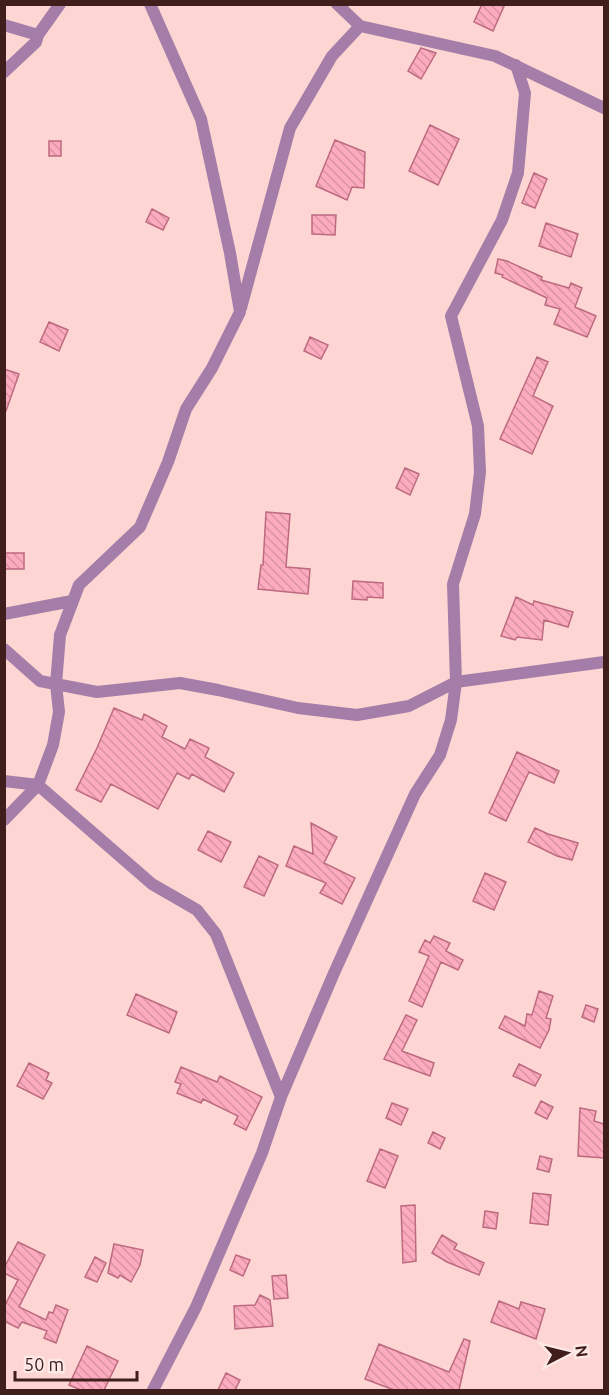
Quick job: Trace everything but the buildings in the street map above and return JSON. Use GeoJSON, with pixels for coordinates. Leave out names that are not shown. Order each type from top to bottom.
{"type":"FeatureCollection","features":[{"type":"Feature","properties":{"kind":"street"},"geometry":{"type":"LineString","coordinates":[[4,72],[36,42],[38,35],[60,4]]}},
{"type":"Feature","properties":{"kind":"street"},"geometry":{"type":"LineString","coordinates":[[150,4],[201,119],[230,253],[240,312]]}},
{"type":"Feature","properties":{"kind":"street"},"geometry":{"type":"LineString","coordinates":[[337,4],[360,26],[495,56],[604,108]]}},
{"type":"Feature","properties":{"kind":"street"},"geometry":{"type":"LineString","coordinates":[[4,25],[38,35]]}},
{"type":"Feature","properties":{"kind":"street"},"geometry":{"type":"LineString","coordinates":[[4,820],[38,784],[53,746],[59,711],[56,684],[60,634],[79,585],[140,527],[168,462],[186,409],[213,368],[240,312],[290,128],[332,56],[360,26]]}},
{"type":"Feature","properties":{"kind":"street"},"geometry":{"type":"LineString","coordinates":[[153,1390],[196,1307],[262,1153],[281,1097],[334,973],[415,794],[440,755],[451,720],[456,682],[453,584],[475,514],[480,472],[478,426],[451,316],[502,220],[518,173],[525,93],[516,65]]}},
{"type":"Feature","properties":{"kind":"street"},"geometry":{"type":"LineString","coordinates":[[4,614],[72,601]]}},
{"type":"Feature","properties":{"kind":"street"},"geometry":{"type":"LineString","coordinates":[[4,649],[39,681],[97,692],[180,684],[219,690],[298,708],[357,715],[409,706],[456,682],[604,662]]}},
{"type":"Feature","properties":{"kind":"street"},"geometry":{"type":"LineString","coordinates":[[4,781],[38,784],[152,884],[197,910],[216,934],[281,1097]]}}]}
